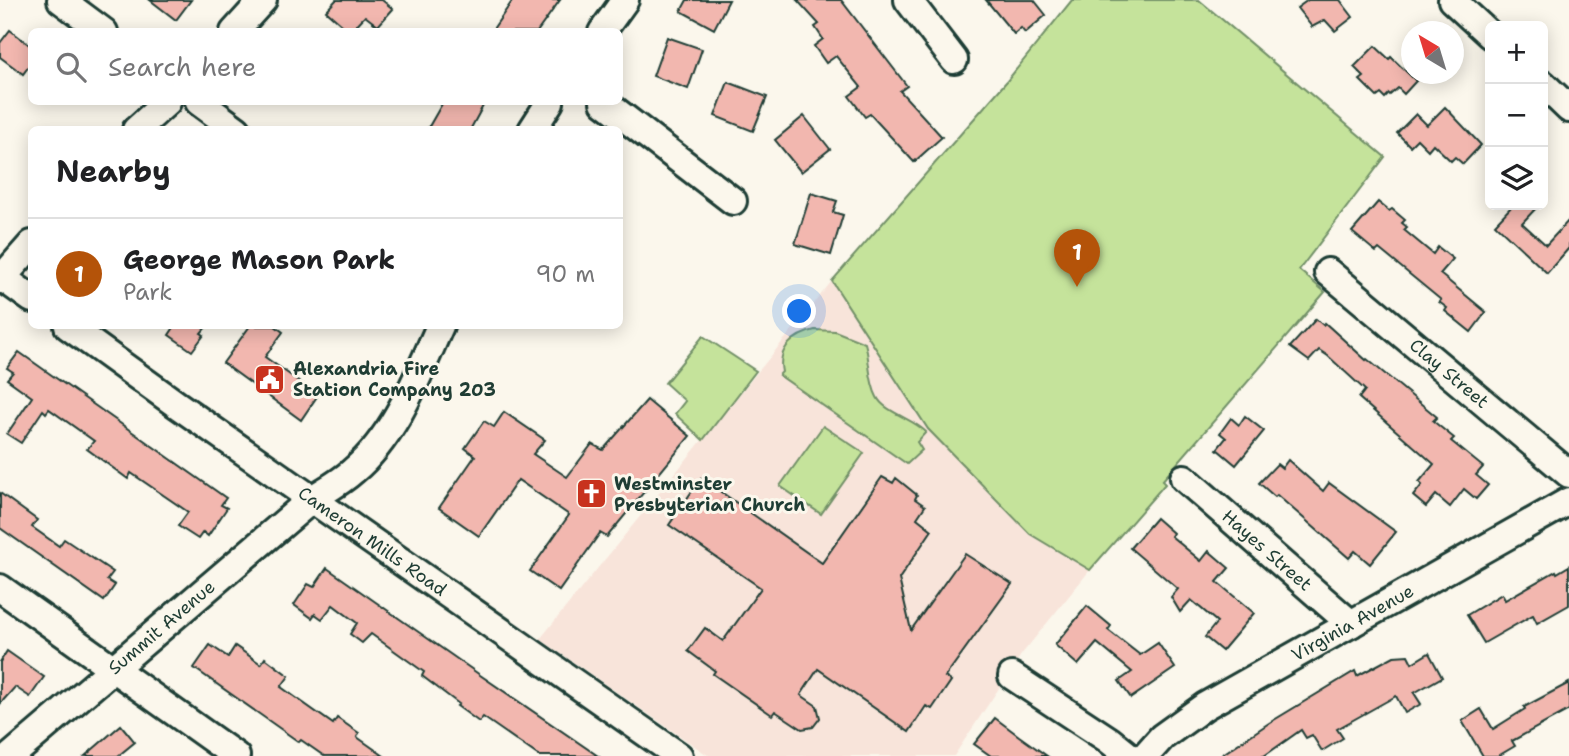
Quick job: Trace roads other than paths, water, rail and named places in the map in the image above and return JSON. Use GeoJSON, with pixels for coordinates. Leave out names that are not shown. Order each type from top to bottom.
{"type":"FeatureCollection","features":[{"type":"Feature","properties":{"kind":"street"},"geometry":{"type":"LineString","coordinates":[[61,0],[99,28]]}},
{"type":"Feature","properties":{"kind":"street"},"geometry":{"type":"LineString","coordinates":[[238,28],[263,0]]}},
{"type":"Feature","properties":{"kind":"street"},"geometry":{"type":"LineString","coordinates":[[605,28],[625,0]]}},
{"type":"Feature","properties":{"kind":"street"},"geometry":{"type":"LineString","coordinates":[[908,0],[954,60]]}},
{"type":"Feature","properties":{"kind":"street"},"geometry":{"type":"LineString","coordinates":[[1452,0],[1485,30]]}},
{"type":"Feature","properties":{"kind":"street"},"geometry":{"type":"LineString","coordinates":[[1548,89],[1569,109]]}},
{"type":"Feature","properties":{"kind":"street"},"geometry":{"type":"LineString","coordinates":[[140,126],[164,105]]}},
{"type":"Feature","properties":{"kind":"street"},"geometry":{"type":"LineString","coordinates":[[203,105],[232,126]]}},
{"type":"Feature","properties":{"kind":"street"},"geometry":{"type":"LineString","coordinates":[[535,126],[548,105]]}},
{"type":"Feature","properties":{"kind":"street"},"geometry":{"type":"LineString","coordinates":[[608,105],[733,201]]}},
{"type":"Feature","properties":{"kind":"street"},"geometry":{"type":"LineString","coordinates":[[28,248],[1,278],[28,296]]}},
{"type":"Feature","properties":{"kind":"street","name":"Clay Street"},"geometry":{"type":"LineString","coordinates":[[1328,272],[1569,474]]}},
{"type":"Feature","properties":{"kind":"street","name":"Cameron Mills Road"},"geometry":{"type":"LineString","coordinates":[[72,329],[679,756]]}},
{"type":"Feature","properties":{"kind":"street","name":"Summit Avenue"},"geometry":{"type":"LineString","coordinates":[[11,756],[312,499],[354,471],[387,431],[419,374],[439,329]]}},
{"type":"Feature","properties":{"kind":"street","name":"Hayes Street"},"geometry":{"type":"LineString","coordinates":[[1184,478],[1350,624]]}},
{"type":"Feature","properties":{"kind":"street","name":"Virginia Avenue"},"geometry":{"type":"LineString","coordinates":[[1145,756],[1162,737],[1205,706],[1569,501]]}},
{"type":"Feature","properties":{"kind":"street"},"geometry":{"type":"LineString","coordinates":[[0,588],[236,756]]}},
{"type":"Feature","properties":{"kind":"street"},"geometry":{"type":"LineString","coordinates":[[1012,677],[1129,756]]}},
{"type":"Feature","properties":{"kind":"place","name":"George Mason Park"},"geometry":{"type":"Point","coordinates":[1077,287]}},
{"type":"Feature","properties":{"kind":"place","name":"Alexandria Fire Station Company 203"},"geometry":{"type":"Point","coordinates":[270,379]}},
{"type":"Feature","properties":{"kind":"place","name":"Westminster Presbyterian Church"},"geometry":{"type":"Point","coordinates":[591,494]}}]}
